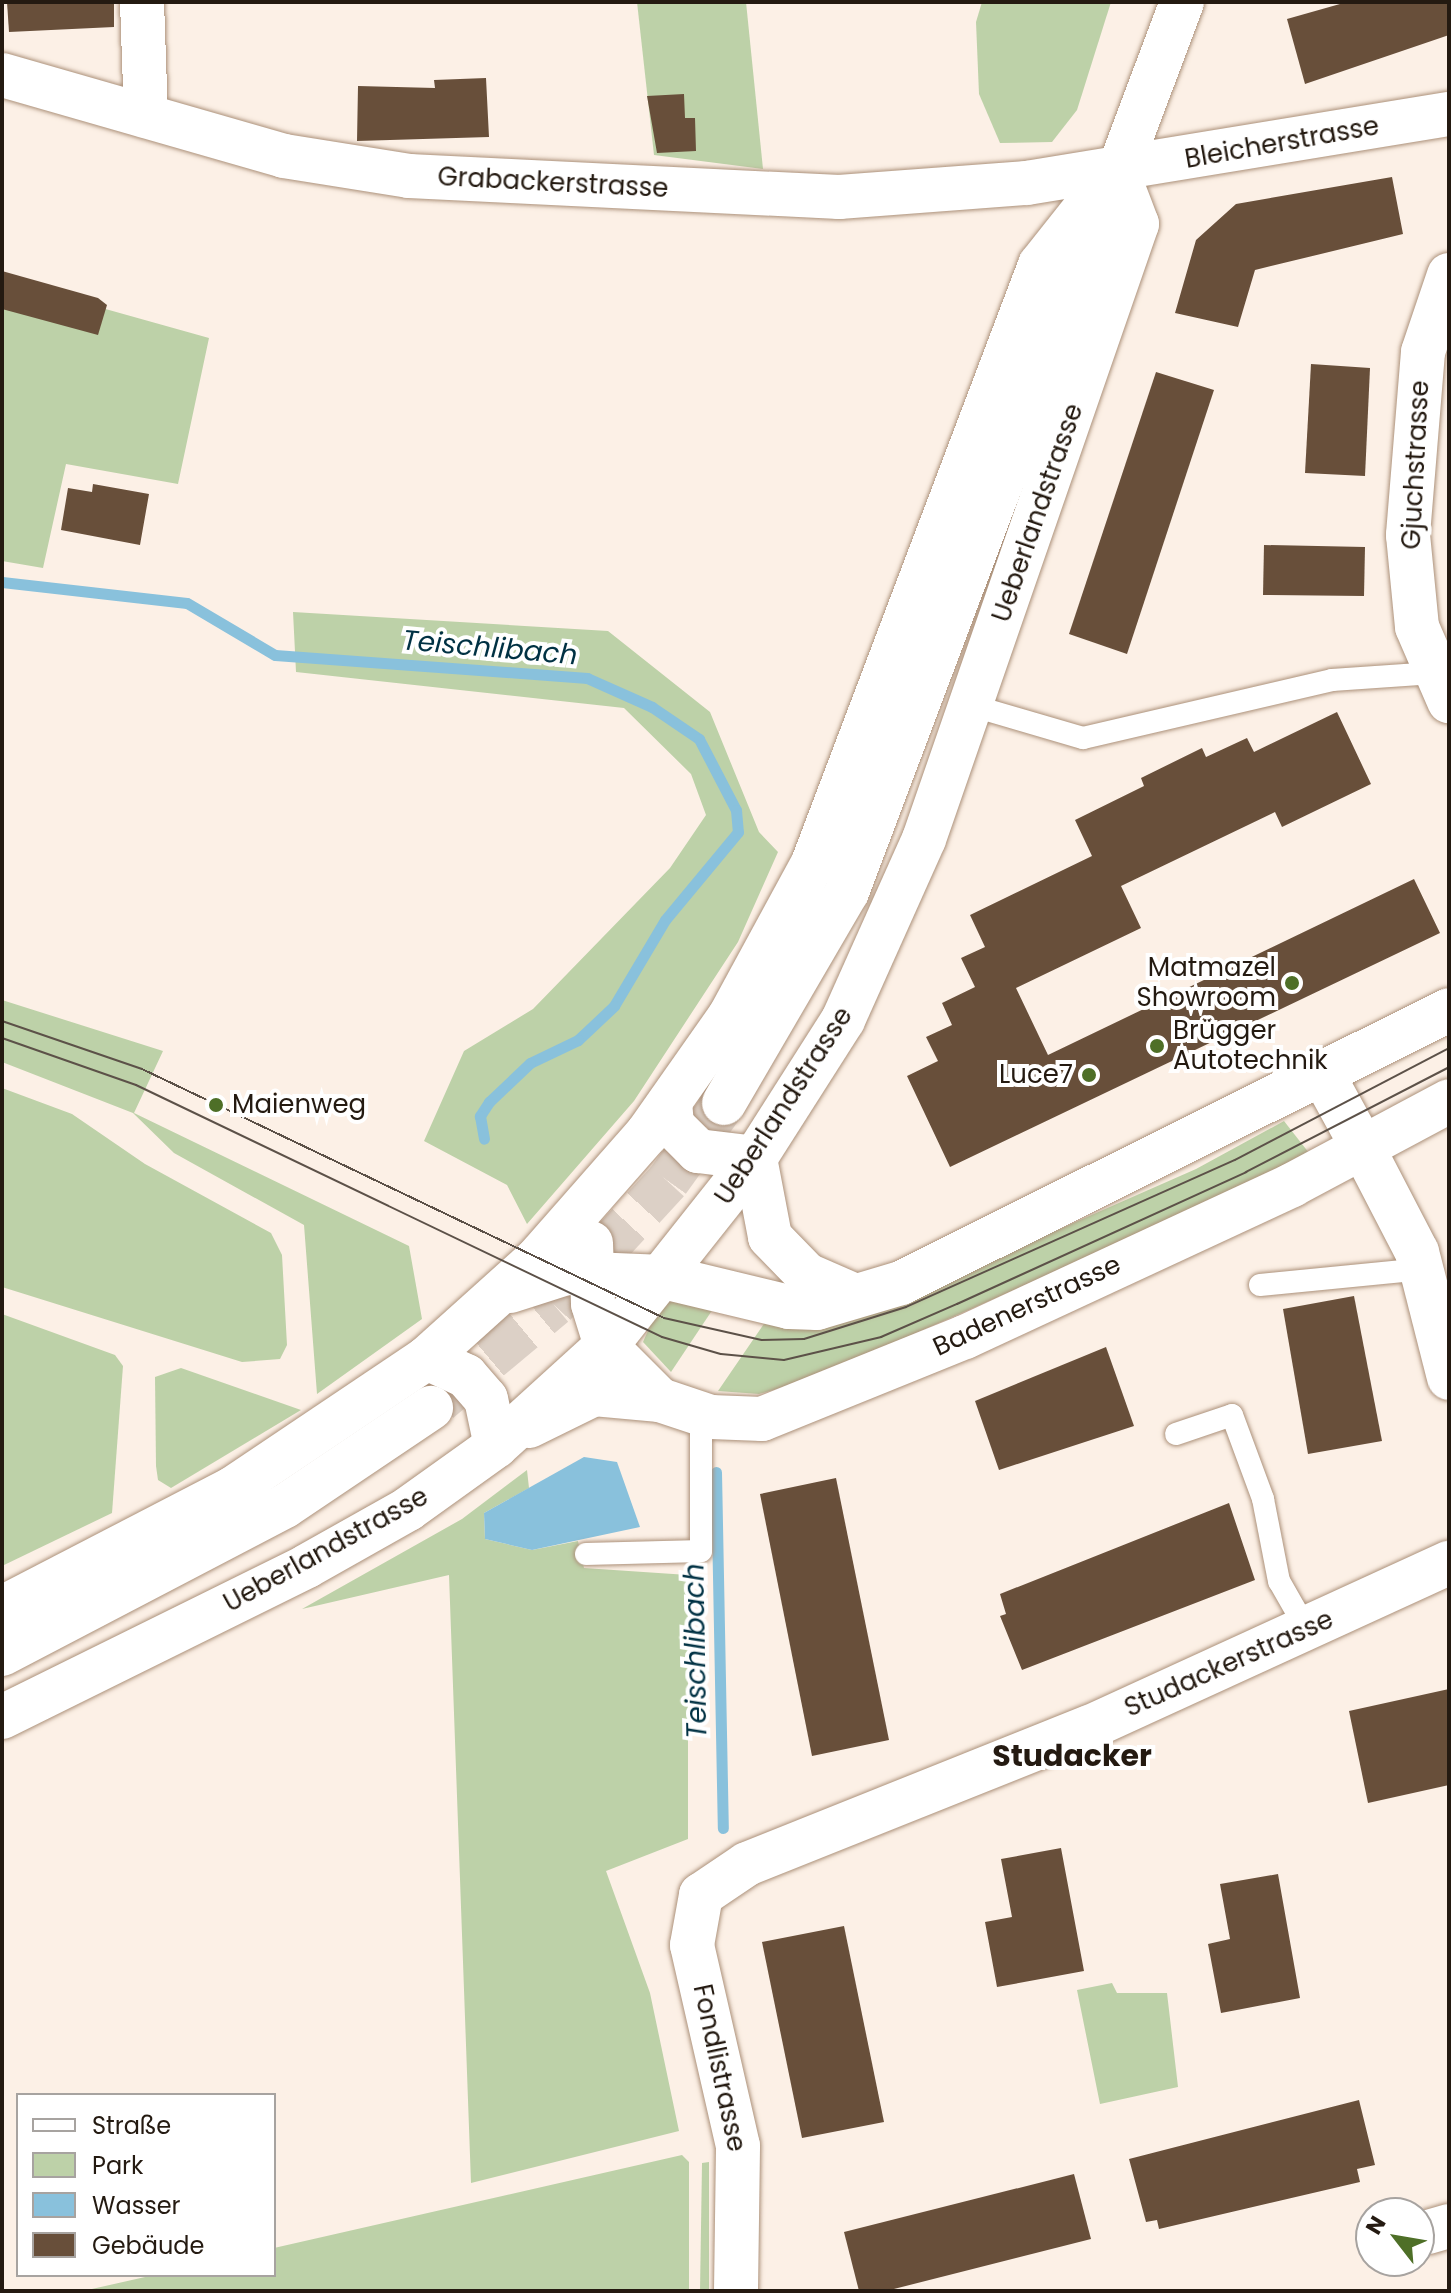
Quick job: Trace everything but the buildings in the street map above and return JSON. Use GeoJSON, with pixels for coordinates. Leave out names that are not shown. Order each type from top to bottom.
{"type":"FeatureCollection","features":[{"type":"Feature","properties":{"kind":"main road"},"geometry":{"type":"LineString","coordinates":[[142,2],[146,116]]}},
{"type":"Feature","properties":{"kind":"main road","name":"Ueberlandstrasse"},"geometry":{"type":"LineString","coordinates":[[724,1103],[847,892],[909,742],[1116,169],[1182,2]]}},
{"type":"Feature","properties":{"kind":"main road","name":"Grabackerstrasse"},"geometry":{"type":"LineString","coordinates":[[2,75],[284,156],[409,176],[839,197],[1116,169]]}},
{"type":"Feature","properties":{"kind":"main road","name":"Bleicherstrasse"},"geometry":{"type":"LineString","coordinates":[[1116,169],[1449,114]]}},
{"type":"Feature","properties":{"kind":"main road","name":"Ueberlandstrasse"},"geometry":{"type":"LineString","coordinates":[[2,1717],[307,1566],[408,1509],[496,1446],[606,1346],[664,1277],[755,1158],[843,1020],[886,933],[970,705],[1137,224],[1116,169]]}},
{"type":"Feature","properties":{"kind":"main road","name":"Ueberlandstrasse"},"geometry":{"type":"LineString","coordinates":[[2,1608],[232,1489],[427,1358],[501,1294],[594,1196],[670,1102],[730,1016],[813,863],[1040,265],[1116,169]]}},
{"type":"Feature","properties":{"kind":"main road","name":"Gjuchstrasse"},"geometry":{"type":"LineString","coordinates":[[1444,681],[1417,627],[1408,521],[1423,352],[1449,275]]}},
{"type":"Feature","properties":{"kind":"main road"},"geometry":{"type":"LineString","coordinates":[[501,1294],[590,1271],[664,1277],[789,1307],[817,1308],[937,1268],[1449,1010]]}},
{"type":"Feature","properties":{"kind":"main road"},"geometry":{"type":"LineString","coordinates":[[1323,1075],[1423,1269],[1449,1378]]}},
{"type":"Feature","properties":{"kind":"main road","name":"Badenerstrasse"},"geometry":{"type":"LineString","coordinates":[[606,1346],[660,1400],[701,1414],[762,1419],[805,1406],[1363,1148],[1449,1101]]}},
{"type":"Feature","properties":{"kind":"main road"},"geometry":{"type":"LineString","coordinates":[[670,1102],[672,1125],[698,1151],[755,1158],[770,1237],[807,1275],[853,1295]]}},
{"type":"Feature","properties":{"kind":"main road"},"geometry":{"type":"LineString","coordinates":[[594,1196],[590,1271],[606,1346]]}},
{"type":"Feature","properties":{"kind":"main road"},"geometry":{"type":"LineString","coordinates":[[427,1358],[466,1376],[486,1399],[496,1446],[594,1394],[660,1400]]}},
{"type":"Feature","properties":{"kind":"main road"},"geometry":{"type":"LineString","coordinates":[[2,1654],[285,1506],[431,1408]]}},
{"type":"Feature","properties":{"kind":"main road","name":"Studackerstrasse"},"geometry":{"type":"LineString","coordinates":[[701,1895],[747,1864],[1090,1727],[1449,1563]]}},
{"type":"Feature","properties":{"kind":"main road","name":"Fondlistrasse"},"geometry":{"type":"LineString","coordinates":[[701,1895],[692,1945],[738,2146],[736,2291]]}},
{"type":"Feature","properties":{"kind":"lane"},"geometry":{"type":"LineString","coordinates":[[970,705],[1083,738],[1332,680],[1444,681]]}},
{"type":"Feature","properties":{"kind":"lane"},"geometry":{"type":"LineString","coordinates":[[1260,1285],[1423,1269]]}},
{"type":"Feature","properties":{"kind":"lane"},"geometry":{"type":"LineString","coordinates":[[586,1554],[701,1551],[701,1414]]}},
{"type":"Feature","properties":{"kind":"lane"},"geometry":{"type":"LineString","coordinates":[[1176,1434],[1232,1415],[1263,1499],[1279,1581],[1307,1630]]}},
{"type":"Feature","properties":{"kind":"green space"},"geometry":{"type":"Polygon","coordinates":[[[637,2],[746,2],[763,169],[654,155],[637,2]]]}},
{"type":"Feature","properties":{"kind":"green space"},"geometry":{"type":"Polygon","coordinates":[[[982,2],[1111,2],[1077,110],[1052,142],[1000,143],[979,94],[976,22],[982,2]]]}},
{"type":"Feature","properties":{"kind":"green space"},"geometry":{"type":"Polygon","coordinates":[[[2,280],[209,338],[178,484],[66,464],[43,568],[2,561],[2,280]]]}},
{"type":"Feature","properties":{"kind":"green space"},"geometry":{"type":"Polygon","coordinates":[[[293,612],[608,631],[710,712],[759,832],[778,852],[738,942],[634,1101],[527,1224],[507,1185],[424,1141],[464,1051],[533,1009],[670,868],[706,815],[691,774],[624,708],[296,672],[293,612]]]}},
{"type":"Feature","properties":{"kind":"green space"},"geometry":{"type":"Polygon","coordinates":[[[2,1000],[163,1051],[134,1113],[409,1246],[422,1319],[317,1394],[304,1225],[174,1153],[133,1113],[2,1062],[2,1000]]]}},
{"type":"Feature","properties":{"kind":"green space"},"geometry":{"type":"Polygon","coordinates":[[[2,1088],[72,1114],[145,1164],[271,1233],[282,1255],[287,1345],[280,1359],[242,1362],[2,1287],[2,1088]]]}},
{"type":"Feature","properties":{"kind":"green space"},"geometry":{"type":"Polygon","coordinates":[[[1284,1121],[1309,1153],[1301,1164],[811,1379],[759,1394],[718,1391],[768,1318],[901,1299],[1196,1169],[1284,1121]]]}},
{"type":"Feature","properties":{"kind":"green space"},"geometry":{"type":"Polygon","coordinates":[[[662,1299],[715,1306],[671,1372],[643,1342],[662,1299]]]}},
{"type":"Feature","properties":{"kind":"green space"},"geometry":{"type":"Polygon","coordinates":[[[2,1314],[115,1355],[123,1366],[112,1513],[2,1566],[2,1314]]]}},
{"type":"Feature","properties":{"kind":"green space"},"geometry":{"type":"Polygon","coordinates":[[[181,1368],[301,1410],[171,1488],[158,1480],[155,1377],[181,1368]]]}},
{"type":"Feature","properties":{"kind":"green space"},"geometry":{"type":"Polygon","coordinates":[[[527,1470],[529,1488],[484,1513],[485,1539],[532,1550],[578,1541],[584,1568],[688,1575],[688,1839],[606,1871],[650,1993],[679,2131],[471,2183],[449,1575],[302,1609],[462,1519],[527,1470]]]}},
{"type":"Feature","properties":{"kind":"green space"},"geometry":{"type":"Polygon","coordinates":[[[1112,1983],[1117,1993],[1167,1993],[1178,2087],[1100,2104],[1077,1990],[1112,1983]]]}},
{"type":"Feature","properties":{"kind":"green space"},"geometry":{"type":"Polygon","coordinates":[[[682,2155],[689,2162],[689,2291],[83,2291],[145,2277],[276,2277],[276,2248],[682,2155]]]}},
{"type":"Feature","properties":{"kind":"green space"},"geometry":{"type":"Polygon","coordinates":[[[709,2162],[709,2291],[700,2291],[702,2163],[709,2162]]]}},
{"type":"Feature","properties":{"kind":"water"},"geometry":{"type":"Polygon","coordinates":[[[584,1457],[617,1462],[640,1527],[532,1550],[485,1539],[484,1513],[584,1457]]]}},
{"type":"Feature","properties":{"kind":"waterway","name":"Teischlibach"},"geometry":{"type":"LineString","coordinates":[[2,582],[187,603],[275,655],[587,678],[652,707],[699,739],[736,810],[738,832],[665,920],[614,1006],[578,1040],[530,1063],[489,1102],[480,1116],[484,1139]]}},
{"type":"Feature","properties":{"kind":"waterway","name":"Teischlibach"},"geometry":{"type":"LineString","coordinates":[[716,1472],[723,1828]]}},
{"type":"Feature","properties":{"kind":"tunnel"},"geometry":{"type":"LineString","coordinates":[[439,1401],[554,1305],[668,1181],[724,1103]]}},
{"type":"Feature","properties":{"kind":"tram line"},"geometry":{"type":"LineString","coordinates":[[2,1021],[142,1069],[664,1318],[762,1340],[804,1339],[906,1307],[1235,1160],[1449,1048]]}},
{"type":"Feature","properties":{"kind":"tram line"},"geometry":{"type":"LineString","coordinates":[[2,1038],[136,1085],[662,1337],[721,1354],[784,1360],[881,1337],[957,1304],[1246,1172],[1449,1067]]}},
{"type":"Feature","properties":{"kind":"place","name":"Matmazel Showroom"},"geometry":{"type":"Point","coordinates":[1292,983]}},
{"type":"Feature","properties":{"kind":"place","name":"Brügger Autotechnik"},"geometry":{"type":"Point","coordinates":[1157,1046]}},
{"type":"Feature","properties":{"kind":"place","name":"Luce7"},"geometry":{"type":"Point","coordinates":[1089,1075]}},
{"type":"Feature","properties":{"kind":"place","name":"Maienweg"},"geometry":{"type":"Point","coordinates":[216,1105]}},
{"type":"Feature","properties":{"kind":"district","name":"Studacker"},"geometry":{"type":"Point","coordinates":[1072,1756]}}]}
